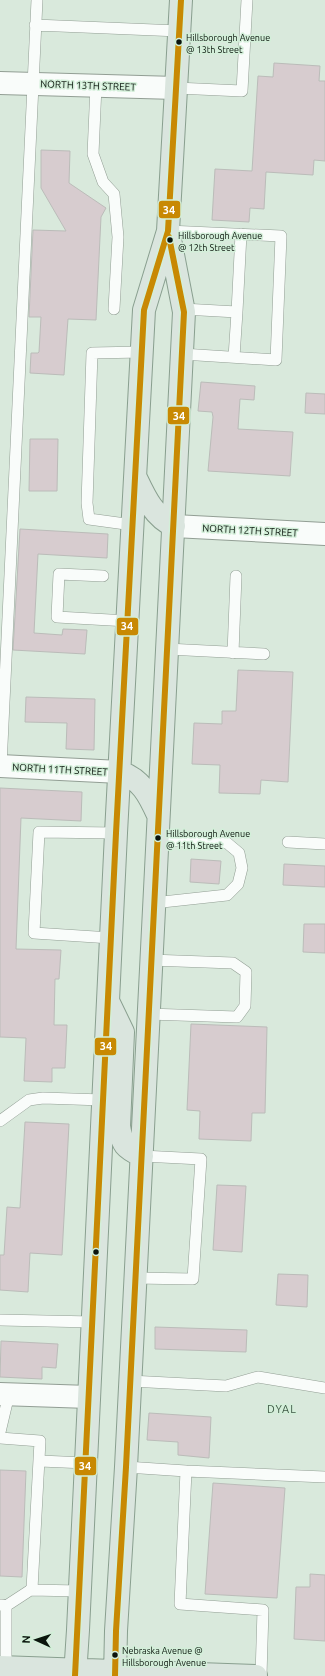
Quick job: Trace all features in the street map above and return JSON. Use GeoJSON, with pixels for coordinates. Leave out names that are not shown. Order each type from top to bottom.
{"type":"FeatureCollection","features":[{"type":"Feature","properties":{"kind":"main road"},"geometry":{"type":"LineString","coordinates":[[75,1672],[116,834],[144,310],[168,231],[181,0]]}},
{"type":"Feature","properties":{"kind":"main road"},"geometry":{"type":"LineString","coordinates":[[115,1673],[116,1623],[126,1467],[142,1156],[150,960],[174,526],[184,309],[168,231]]}},
{"type":"Feature","properties":{"kind":"main road"},"geometry":{"type":"LineString","coordinates":[[136,478],[142,491],[157,514],[165,522],[174,526]]}},
{"type":"Feature","properties":{"kind":"main road"},"geometry":{"type":"LineString","coordinates":[[120,772],[136,779],[149,795],[158,815]]}},
{"type":"Feature","properties":{"kind":"main road"},"geometry":{"type":"LineString","coordinates":[[108,1002],[124,1032],[119,1126],[121,1140],[128,1149],[142,1156]]}},
{"type":"Feature","properties":{"kind":"main road"},"geometry":{"type":"LineString","coordinates":[[3,1667],[75,1672],[256,1676]]}},
{"type":"Feature","properties":{"kind":"street","name":"NORTH 13TH STREET"},"geometry":{"type":"LineString","coordinates":[[0,83],[176,88]]}},
{"type":"Feature","properties":{"kind":"street","name":"NORTH 12TH STREET"},"geometry":{"type":"LineString","coordinates":[[174,526],[325,534]]}},
{"type":"Feature","properties":{"kind":"street","name":"NORTH 11TH STREET"},"geometry":{"type":"LineString","coordinates":[[0,766],[120,772]]}},
{"type":"Feature","properties":{"kind":"street"},"geometry":{"type":"LineString","coordinates":[[4,1394],[89,1397]]}},
{"type":"Feature","properties":{"kind":"lane"},"geometry":{"type":"LineString","coordinates":[[0,766],[36,0]]}},
{"type":"Feature","properties":{"kind":"lane"},"geometry":{"type":"LineString","coordinates":[[176,88],[242,91],[247,0]]}},
{"type":"Feature","properties":{"kind":"lane"},"geometry":{"type":"LineString","coordinates":[[35,25],[179,31]]}},
{"type":"Feature","properties":{"kind":"lane"},"geometry":{"type":"LineString","coordinates":[[96,86],[93,154],[103,182],[114,194],[118,237],[114,309]]}},
{"type":"Feature","properties":{"kind":"lane"},"geometry":{"type":"LineString","coordinates":[[168,231],[281,236],[276,360],[182,354]]}},
{"type":"Feature","properties":{"kind":"lane"},"geometry":{"type":"LineString","coordinates":[[234,357],[241,234]]}},
{"type":"Feature","properties":{"kind":"lane"},"geometry":{"type":"LineString","coordinates":[[184,309],[237,312]]}},
{"type":"Feature","properties":{"kind":"lane"},"geometry":{"type":"LineString","coordinates":[[133,525],[89,519],[87,503],[92,353],[142,352]]}},
{"type":"Feature","properties":{"kind":"lane"},"geometry":{"type":"LineString","coordinates":[[103,576],[59,574],[57,618],[128,621]]}},
{"type":"Feature","properties":{"kind":"lane"},"geometry":{"type":"LineString","coordinates":[[232,653],[236,576]]}},
{"type":"Feature","properties":{"kind":"lane"},"geometry":{"type":"LineString","coordinates":[[167,649],[264,654]]}},
{"type":"Feature","properties":{"kind":"lane"},"geometry":{"type":"LineString","coordinates":[[111,938],[34,933],[39,832],[116,834]]}},
{"type":"Feature","properties":{"kind":"lane"},"geometry":{"type":"LineString","coordinates":[[153,903],[227,896],[238,884],[242,868],[239,853],[227,843],[157,840]]}},
{"type":"Feature","properties":{"kind":"lane"},"geometry":{"type":"LineString","coordinates":[[288,842],[325,844]]}},
{"type":"Feature","properties":{"kind":"lane"},"geometry":{"type":"LineString","coordinates":[[148,1014],[236,1017],[245,1006],[246,972],[233,963],[150,960]]}},
{"type":"Feature","properties":{"kind":"lane"},"geometry":{"type":"LineString","coordinates":[[0,1121],[29,1100],[43,1098],[103,1100]]}},
{"type":"Feature","properties":{"kind":"lane"},"geometry":{"type":"LineString","coordinates":[[135,1278],[194,1279],[201,1159],[142,1156]]}},
{"type":"Feature","properties":{"kind":"lane"},"geometry":{"type":"LineString","coordinates":[[0,1320],[93,1322]]}},
{"type":"Feature","properties":{"kind":"lane"},"geometry":{"type":"LineString","coordinates":[[130,1381],[226,1386],[258,1377],[325,1388]]}},
{"type":"Feature","properties":{"kind":"lane"},"geometry":{"type":"LineString","coordinates":[[0,1432],[4,1394]]}},
{"type":"Feature","properties":{"kind":"lane"},"geometry":{"type":"LineString","coordinates":[[0,1438],[40,1441],[40,1461],[36,1499],[30,1528],[28,1554],[32,1589],[30,1590]]}},
{"type":"Feature","properties":{"kind":"lane"},"geometry":{"type":"LineString","coordinates":[[40,1461],[86,1463]]}},
{"type":"Feature","properties":{"kind":"lane"},"geometry":{"type":"LineString","coordinates":[[126,1467],[325,1477]]}},
{"type":"Feature","properties":{"kind":"lane"},"geometry":{"type":"LineString","coordinates":[[186,1471],[180,1604],[263,1610],[261,1676]]}},
{"type":"Feature","properties":{"kind":"lane"},"geometry":{"type":"LineString","coordinates":[[25,1498],[36,1499]]}},
{"type":"Feature","properties":{"kind":"lane"},"geometry":{"type":"LineString","coordinates":[[3,1667],[3,1605],[30,1590],[80,1591]]}},
{"type":"Feature","properties":{"kind":"building"},"geometry":{"type":"Polygon","coordinates":[[[274,63],[320,66],[319,81],[325,81],[325,161],[314,160],[313,175],[266,172],[264,209],[250,208],[249,222],[212,220],[215,169],[252,171],[258,76],[273,77],[274,63]]]}},
{"type":"Feature","properties":{"kind":"building"},"geometry":{"type":"Polygon","coordinates":[[[41,150],[70,151],[69,183],[106,208],[101,217],[96,320],[68,319],[64,375],[30,373],[31,353],[39,352],[41,317],[29,317],[33,230],[66,231],[41,188],[41,150]]]}},
{"type":"Feature","properties":{"kind":"building"},"geometry":{"type":"Polygon","coordinates":[[[201,382],[255,386],[254,400],[240,399],[238,429],[293,432],[290,476],[208,471],[213,417],[212,412],[198,411],[201,382]]]}},
{"type":"Feature","properties":{"kind":"building"},"geometry":{"type":"Polygon","coordinates":[[[306,393],[325,394],[325,414],[305,413],[306,393]]]}},
{"type":"Feature","properties":{"kind":"building"},"geometry":{"type":"Polygon","coordinates":[[[30,439],[58,439],[57,491],[29,491],[30,439]]]}},
{"type":"Feature","properties":{"kind":"building"},"geometry":{"type":"Polygon","coordinates":[[[20,529],[108,534],[107,558],[38,554],[34,633],[62,635],[63,629],[87,630],[85,654],[13,650],[20,529]]]}},
{"type":"Feature","properties":{"kind":"building"},"geometry":{"type":"Polygon","coordinates":[[[238,670],[293,672],[288,782],[261,780],[260,794],[219,793],[220,765],[192,764],[194,723],[222,724],[222,711],[236,711],[238,670]]]}},
{"type":"Feature","properties":{"kind":"building"},"geometry":{"type":"Polygon","coordinates":[[[26,697],[95,699],[94,750],[66,749],[67,723],[25,722],[26,697]]]}},
{"type":"Feature","properties":{"kind":"building"},"geometry":{"type":"Polygon","coordinates":[[[0,788],[82,792],[81,821],[21,818],[16,949],[61,950],[59,979],[55,979],[54,1025],[67,1025],[65,1068],[52,1068],[52,1082],[24,1081],[26,1038],[0,1037],[0,788]]]}},
{"type":"Feature","properties":{"kind":"building"},"geometry":{"type":"Polygon","coordinates":[[[191,859],[221,861],[219,884],[190,882],[191,859]]]}},
{"type":"Feature","properties":{"kind":"building"},"geometry":{"type":"Polygon","coordinates":[[[284,864],[325,866],[325,887],[283,885],[284,864]]]}},
{"type":"Feature","properties":{"kind":"building"},"geometry":{"type":"Polygon","coordinates":[[[304,924],[325,924],[325,953],[303,952],[304,924]]]}},
{"type":"Feature","properties":{"kind":"building"},"geometry":{"type":"Polygon","coordinates":[[[191,1024],[267,1027],[265,1113],[252,1113],[251,1141],[199,1139],[200,1111],[187,1110],[191,1024]]]}},
{"type":"Feature","properties":{"kind":"building"},"geometry":{"type":"Polygon","coordinates":[[[25,1122],[69,1124],[62,1255],[30,1253],[28,1292],[0,1290],[0,1255],[4,1255],[7,1207],[20,1208],[25,1122]]]}},
{"type":"Feature","properties":{"kind":"building"},"geometry":{"type":"Polygon","coordinates":[[[217,1185],[246,1186],[242,1252],[213,1250],[217,1185]]]}},
{"type":"Feature","properties":{"kind":"building"},"geometry":{"type":"Polygon","coordinates":[[[278,1274],[308,1275],[307,1307],[276,1305],[278,1274]]]}},
{"type":"Feature","properties":{"kind":"building"},"geometry":{"type":"Polygon","coordinates":[[[155,1327],[247,1330],[246,1352],[155,1349],[155,1327]]]}},
{"type":"Feature","properties":{"kind":"building"},"geometry":{"type":"Polygon","coordinates":[[[1,1341],[58,1344],[56,1368],[42,1367],[42,1379],[0,1377],[1,1341]]]}},
{"type":"Feature","properties":{"kind":"building"},"geometry":{"type":"Polygon","coordinates":[[[149,1413],[211,1417],[209,1458],[178,1455],[178,1442],[147,1440],[149,1413]]]}},
{"type":"Feature","properties":{"kind":"building"},"geometry":{"type":"Polygon","coordinates":[[[0,1470],[26,1471],[22,1577],[0,1576],[0,1470]]]}},
{"type":"Feature","properties":{"kind":"building"},"geometry":{"type":"Polygon","coordinates":[[[213,1483],[285,1488],[277,1598],[205,1594],[213,1483]]]}},
{"type":"Feature","properties":{"kind":"building"},"geometry":{"type":"Polygon","coordinates":[[[310,1574],[325,1575],[325,1641],[294,1639],[296,1587],[310,1587],[310,1574]]]}},
{"type":"Feature","properties":{"kind":"transit line","name":"34"},"geometry":{"type":"LineString","coordinates":[[75,1676],[116,833],[144,310],[168,231],[181,0]]}},
{"type":"Feature","properties":{"kind":"transit line","name":"34"},"geometry":{"type":"LineString","coordinates":[[115,1676],[116,1631],[126,1467],[184,312],[169,237]]}},
{"type":"Feature","properties":{"kind":"place","name":"Hillsborough Avenue @ 13th Street"},"geometry":{"type":"Point","coordinates":[179,42]}},
{"type":"Feature","properties":{"kind":"place","name":"Hillsborough Avenue @ 12th Street"},"geometry":{"type":"Point","coordinates":[170,240]}},
{"type":"Feature","properties":{"kind":"place","name":"Hillsborough Avenue @ 11th Street"},"geometry":{"type":"Point","coordinates":[158,838]}},
{"type":"Feature","properties":{"kind":"place","name":"Nebraska Avenue @ Hillsborough Avenue"},"geometry":{"type":"Point","coordinates":[115,1655]}},
{"type":"Feature","properties":{"kind":"district","name":"DYAL"},"geometry":{"type":"Point","coordinates":[282,1409]}}]}
